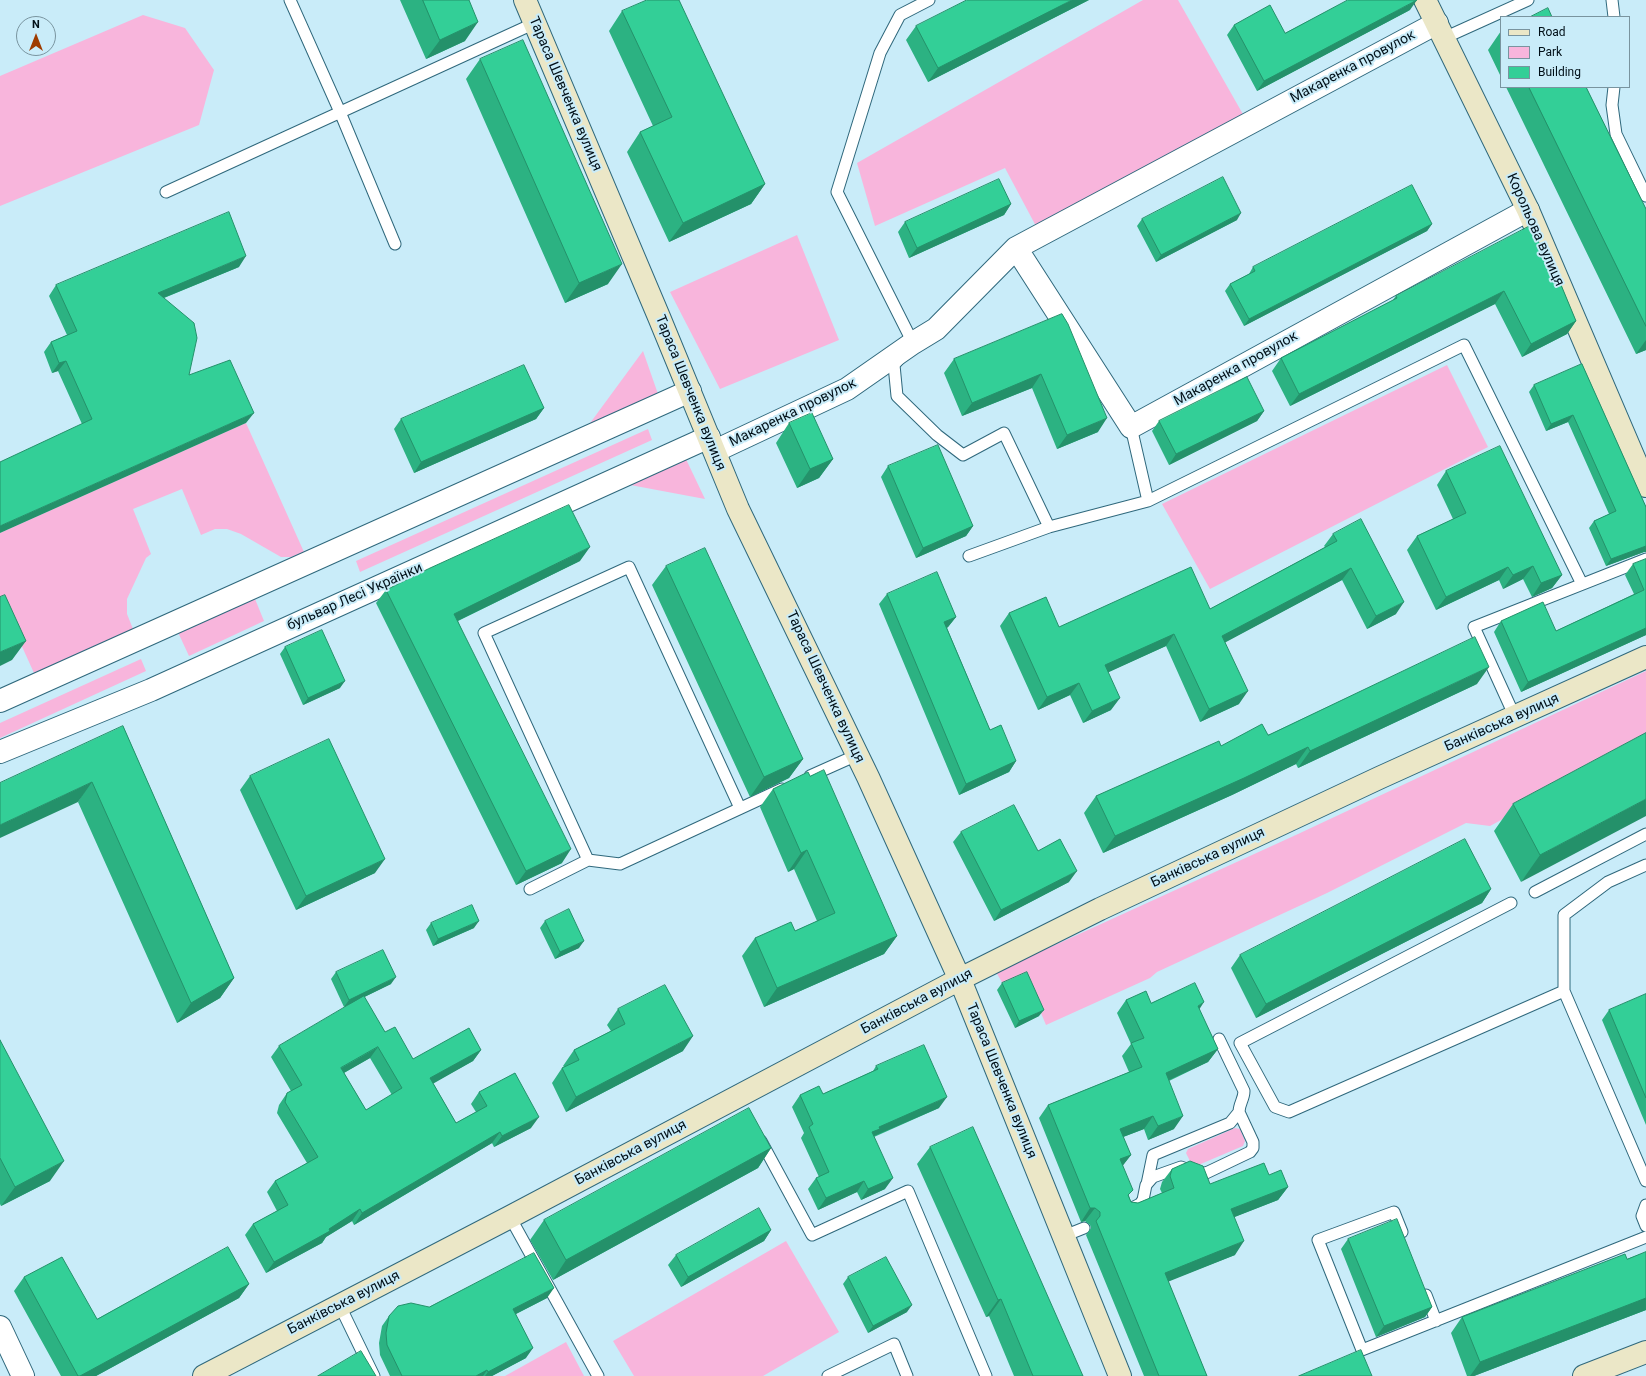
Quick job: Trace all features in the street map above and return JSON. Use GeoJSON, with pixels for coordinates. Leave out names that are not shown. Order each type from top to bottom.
{"type":"FeatureCollection","features":[{"type":"Feature","properties":{"kind":"street","name":"Тараса Шевченка вулиця"},"geometry":{"type":"LineString","coordinates":[[526,0],[738,509],[795,624],[857,755],[960,979],[1120,1376]]}},
{"type":"Feature","properties":{"kind":"street","name":"Корольова вулиця"},"geometry":{"type":"LineString","coordinates":[[1425,0],[1528,210],[1646,486]]}},
{"type":"Feature","properties":{"kind":"street","name":"Макаренка провулок"},"geometry":{"type":"LineString","coordinates":[[712,444],[847,389],[936,328],[1016,248],[1440,30]]}},
{"type":"Feature","properties":{"kind":"street","name":"Макаренка провулок"},"geometry":{"type":"LineString","coordinates":[[1131,427],[1528,210]]}},
{"type":"Feature","properties":{"kind":"street"},"geometry":{"type":"LineString","coordinates":[[1016,248],[1131,427]]}},
{"type":"Feature","properties":{"kind":"street"},"geometry":{"type":"LineString","coordinates":[[0,701],[138,637],[527,465],[690,391]]}},
{"type":"Feature","properties":{"kind":"street","name":"бульвар Лесі Українки"},"geometry":{"type":"LineString","coordinates":[[0,752],[151,690],[712,444]]}},
{"type":"Feature","properties":{"kind":"street","name":"Банківська вулиця"},"geometry":{"type":"LineString","coordinates":[[204,1376],[739,1100],[960,979],[1107,906],[1371,782],[1646,657]]}},
{"type":"Feature","properties":{"kind":"street"},"geometry":{"type":"LineString","coordinates":[[0,1327],[23,1376]]}},
{"type":"Feature","properties":{"kind":"street"},"geometry":{"type":"LineString","coordinates":[[1584,1376],[1646,1352]]}},
{"type":"Feature","properties":{"kind":"lane"},"geometry":{"type":"LineString","coordinates":[[290,0],[340,112],[395,244]]}},
{"type":"Feature","properties":{"kind":"lane"},"geometry":{"type":"LineString","coordinates":[[929,0],[900,15],[880,53],[837,192],[913,343],[894,365],[897,396],[937,435],[963,455],[1004,433],[1049,527]]}},
{"type":"Feature","properties":{"kind":"lane"},"geometry":{"type":"LineString","coordinates":[[1440,30],[1528,0]]}},
{"type":"Feature","properties":{"kind":"lane"},"geometry":{"type":"LineString","coordinates":[[1612,0],[1614,16]]}},
{"type":"Feature","properties":{"kind":"lane"},"geometry":{"type":"LineString","coordinates":[[166,192],[535,23]]}},
{"type":"Feature","properties":{"kind":"lane"},"geometry":{"type":"LineString","coordinates":[[1614,88],[1612,105],[1616,134],[1646,196]]}},
{"type":"Feature","properties":{"kind":"lane"},"geometry":{"type":"LineString","coordinates":[[969,556],[1049,527],[1148,501],[1464,345],[1582,584]]}},
{"type":"Feature","properties":{"kind":"lane"},"geometry":{"type":"LineString","coordinates":[[1131,427],[1148,501]]}},
{"type":"Feature","properties":{"kind":"lane"},"geometry":{"type":"LineString","coordinates":[[1515,717],[1474,627],[1646,559]]}},
{"type":"Feature","properties":{"kind":"lane"},"geometry":{"type":"LineString","coordinates":[[588,860],[484,633],[629,566],[740,808]]}},
{"type":"Feature","properties":{"kind":"lane"},"geometry":{"type":"LineString","coordinates":[[530,889],[588,860],[620,864],[857,755]]}},
{"type":"Feature","properties":{"kind":"lane"},"geometry":{"type":"LineString","coordinates":[[1535,892],[1646,834]]}},
{"type":"Feature","properties":{"kind":"lane"},"geometry":{"type":"LineString","coordinates":[[1646,865],[1608,882],[1564,915],[1564,991],[1646,1182]]}},
{"type":"Feature","properties":{"kind":"lane"},"geometry":{"type":"LineString","coordinates":[[1511,903],[1240,1043],[1275,1107],[1289,1112],[1564,991]]}},
{"type":"Feature","properties":{"kind":"lane"},"geometry":{"type":"LineString","coordinates":[[1146,1185],[1153,1177],[1181,1167],[1194,1172],[1206,1173],[1250,1152],[1253,1148],[1253,1142],[1239,1112],[1244,1091],[1219,1039]]}},
{"type":"Feature","properties":{"kind":"lane"},"geometry":{"type":"LineString","coordinates":[[1126,1210],[1140,1204],[1143,1200],[1153,1155],[1230,1123],[1239,1112]]}},
{"type":"Feature","properties":{"kind":"lane"},"geometry":{"type":"LineString","coordinates":[[756,1131],[812,1235],[908,1190],[986,1376]]}},
{"type":"Feature","properties":{"kind":"lane"},"geometry":{"type":"LineString","coordinates":[[1646,1205],[1642,1216],[1646,1226]]}},
{"type":"Feature","properties":{"kind":"lane"},"geometry":{"type":"LineString","coordinates":[[1405,1241],[1394,1212],[1318,1240],[1362,1350],[1646,1237]]}},
{"type":"Feature","properties":{"kind":"lane"},"geometry":{"type":"LineString","coordinates":[[510,1217],[598,1376]]}},
{"type":"Feature","properties":{"kind":"lane"},"geometry":{"type":"LineString","coordinates":[[1064,1236],[1084,1228]]}},
{"type":"Feature","properties":{"kind":"lane"},"geometry":{"type":"LineString","coordinates":[[1422,1284],[1436,1321]]}},
{"type":"Feature","properties":{"kind":"lane"},"geometry":{"type":"LineString","coordinates":[[340,1306],[374,1376]]}},
{"type":"Feature","properties":{"kind":"lane"},"geometry":{"type":"LineString","coordinates":[[828,1376],[894,1344],[907,1376]]}},
{"type":"Feature","properties":{"kind":"green space"},"geometry":{"type":"Polygon","coordinates":[[[1143,0],[1178,0],[1244,116],[1037,228],[1005,168],[875,226],[857,163],[1143,0]]]}},
{"type":"Feature","properties":{"kind":"green space"},"geometry":{"type":"Polygon","coordinates":[[[143,15],[185,28],[214,70],[199,125],[0,206],[0,76],[47,56],[56,56],[56,52],[143,15]]]}},
{"type":"Feature","properties":{"kind":"green space"},"geometry":{"type":"Polygon","coordinates":[[[797,235],[839,340],[720,389],[670,292],[797,235]]]}},
{"type":"Feature","properties":{"kind":"green space"},"geometry":{"type":"Polygon","coordinates":[[[643,351],[658,394],[585,430],[643,351]]]}},
{"type":"Feature","properties":{"kind":"green space"},"geometry":{"type":"Polygon","coordinates":[[[1447,365],[1488,447],[1210,589],[1162,504],[1447,365]]]}},
{"type":"Feature","properties":{"kind":"green space"},"geometry":{"type":"Polygon","coordinates":[[[246,423],[304,552],[291,557],[281,557],[241,534],[227,529],[215,529],[201,535],[182,489],[133,509],[151,554],[146,558],[127,599],[127,614],[133,629],[34,673],[0,598],[0,533],[246,423]]]}},
{"type":"Feature","properties":{"kind":"green space"},"geometry":{"type":"Polygon","coordinates":[[[648,429],[652,440],[360,572],[356,561],[648,429]]]}},
{"type":"Feature","properties":{"kind":"green space"},"geometry":{"type":"Polygon","coordinates":[[[684,455],[705,499],[625,484],[684,455]]]}},
{"type":"Feature","properties":{"kind":"green space"},"geometry":{"type":"Polygon","coordinates":[[[253,594],[264,621],[189,656],[176,628],[253,594]]]}},
{"type":"Feature","properties":{"kind":"green space"},"geometry":{"type":"Polygon","coordinates":[[[141,659],[146,671],[0,738],[0,723],[141,659]]]}},
{"type":"Feature","properties":{"kind":"green space"},"geometry":{"type":"Polygon","coordinates":[[[1646,671],[1646,742],[1490,826],[1466,823],[1327,893],[1157,972],[1150,978],[1046,1025],[1025,975],[1003,984],[996,972],[1298,834],[1646,671]]]}},
{"type":"Feature","properties":{"kind":"green space"},"geometry":{"type":"Polygon","coordinates":[[[1235,1128],[1240,1129],[1245,1141],[1243,1146],[1196,1166],[1192,1165],[1186,1153],[1188,1149],[1235,1128]]]}},
{"type":"Feature","properties":{"kind":"green space"},"geometry":{"type":"Polygon","coordinates":[[[786,1241],[839,1332],[763,1376],[634,1376],[613,1341],[786,1241]]]}},
{"type":"Feature","properties":{"kind":"green space"},"geometry":{"type":"Polygon","coordinates":[[[566,1342],[584,1376],[505,1376],[566,1342]]]}},
{"type":"Feature","properties":{"kind":"building"},"geometry":{"type":"Polygon","coordinates":[[[423,0],[469,0],[478,22],[440,40],[423,0]]]}},
{"type":"Feature","properties":{"kind":"building"},"geometry":{"type":"Polygon","coordinates":[[[647,0],[679,0],[765,184],[683,223],[640,132],[672,117],[622,11],[647,0]]]}},
{"type":"Feature","properties":{"kind":"building"},"geometry":{"type":"Polygon","coordinates":[[[967,0],[1072,0],[938,68],[916,26],[967,0]]]}},
{"type":"Feature","properties":{"kind":"building"},"geometry":{"type":"Polygon","coordinates":[[[1348,0],[1417,0],[1264,81],[1234,25],[1270,5],[1285,33],[1348,0]]]}},
{"type":"Feature","properties":{"kind":"building"},"geometry":{"type":"Polygon","coordinates":[[[1548,8],[1552,16],[1532,16],[1548,8]]]}},
{"type":"Feature","properties":{"kind":"building"},"geometry":{"type":"Polygon","coordinates":[[[523,40],[622,264],[579,283],[480,59],[523,40]]]}},
{"type":"Feature","properties":{"kind":"building"},"geometry":{"type":"Polygon","coordinates":[[[1529,88],[1586,88],[1646,209],[1646,326],[1529,88]]]}},
{"type":"Feature","properties":{"kind":"building"},"geometry":{"type":"Polygon","coordinates":[[[1223,177],[1241,213],[1161,255],[1142,219],[1223,177]]]}},
{"type":"Feature","properties":{"kind":"building"},"geometry":{"type":"Polygon","coordinates":[[[999,179],[1011,204],[917,248],[905,222],[999,179]]]}},
{"type":"Feature","properties":{"kind":"building"},"geometry":{"type":"Polygon","coordinates":[[[1412,185],[1432,224],[1249,319],[1230,284],[1255,271],[1253,267],[1412,185]]]}},
{"type":"Feature","properties":{"kind":"building"},"geometry":{"type":"Polygon","coordinates":[[[229,212],[246,256],[158,293],[194,323],[197,338],[189,375],[230,360],[254,413],[0,526],[0,462],[92,419],[66,361],[59,363],[51,342],[77,331],[56,285],[229,212]]]}},
{"type":"Feature","properties":{"kind":"building"},"geometry":{"type":"Polygon","coordinates":[[[1530,226],[1559,280],[1576,321],[1531,344],[1504,291],[1299,394],[1281,358],[1397,298],[1396,296],[1530,226]]]}},
{"type":"Feature","properties":{"kind":"building"},"geometry":{"type":"Polygon","coordinates":[[[1062,314],[1068,324],[1107,418],[1067,435],[1041,374],[972,403],[954,359],[1062,314]]]}},
{"type":"Feature","properties":{"kind":"building"},"geometry":{"type":"Polygon","coordinates":[[[1582,364],[1646,507],[1646,546],[1611,559],[1594,521],[1616,511],[1573,415],[1551,424],[1534,385],[1582,364]]]}},
{"type":"Feature","properties":{"kind":"building"},"geometry":{"type":"Polygon","coordinates":[[[524,365],[544,408],[421,462],[401,419],[524,365]]]}},
{"type":"Feature","properties":{"kind":"building"},"geometry":{"type":"Polygon","coordinates":[[[1247,377],[1264,411],[1176,454],[1159,421],[1247,377]]]}},
{"type":"Feature","properties":{"kind":"building"},"geometry":{"type":"Polygon","coordinates":[[[812,413],[833,459],[810,469],[789,423],[812,413]]]}},
{"type":"Feature","properties":{"kind":"building"},"geometry":{"type":"Polygon","coordinates":[[[938,445],[973,526],[923,548],[888,466],[938,445]]]}},
{"type":"Feature","properties":{"kind":"building"},"geometry":{"type":"Polygon","coordinates":[[[1500,446],[1562,575],[1541,583],[1533,566],[1513,575],[1508,567],[1446,597],[1417,536],[1466,513],[1446,471],[1500,446]]]}},
{"type":"Feature","properties":{"kind":"building"},"geometry":{"type":"Polygon","coordinates":[[[569,505],[590,547],[454,614],[571,849],[526,871],[386,590],[428,569],[569,505]]]}},
{"type":"Feature","properties":{"kind":"building"},"geometry":{"type":"Polygon","coordinates":[[[1361,519],[1404,602],[1376,616],[1351,568],[1222,636],[1248,691],[1209,709],[1174,634],[1105,665],[1120,698],[1092,711],[1079,683],[1047,697],[1009,613],[1046,597],[1059,627],[1191,567],[1210,609],[1337,541],[1333,534],[1361,519]]]}},
{"type":"Feature","properties":{"kind":"building"},"geometry":{"type":"Polygon","coordinates":[[[705,548],[803,759],[764,777],[666,566],[705,548]]]}},
{"type":"Feature","properties":{"kind":"building"},"geometry":{"type":"Polygon","coordinates":[[[1646,559],[1646,628],[1528,682],[1501,621],[1543,602],[1556,631],[1644,590],[1633,564],[1646,559]]]}},
{"type":"Feature","properties":{"kind":"building"},"geometry":{"type":"Polygon","coordinates":[[[937,572],[956,617],[944,622],[990,730],[1001,725],[1016,761],[966,784],[887,594],[937,572]]]}},
{"type":"Feature","properties":{"kind":"building"},"geometry":{"type":"Polygon","coordinates":[[[5,595],[26,641],[0,652],[0,597],[5,595]]]}},
{"type":"Feature","properties":{"kind":"building"},"geometry":{"type":"Polygon","coordinates":[[[322,630],[345,681],[308,698],[285,647],[322,630]]]}},
{"type":"Feature","properties":{"kind":"building"},"geometry":{"type":"Polygon","coordinates":[[[1475,637],[1489,667],[1310,751],[1308,747],[1244,778],[1115,836],[1096,796],[1219,741],[1221,746],[1262,724],[1268,735],[1475,637]]]}},
{"type":"Feature","properties":{"kind":"building"},"geometry":{"type":"Polygon","coordinates":[[[123,726],[234,978],[191,1003],[92,782],[0,825],[0,783],[123,726]]]}},
{"type":"Feature","properties":{"kind":"building"},"geometry":{"type":"Polygon","coordinates":[[[1646,733],[1646,799],[1540,855],[1513,804],[1646,733]]]}},
{"type":"Feature","properties":{"kind":"building"},"geometry":{"type":"Polygon","coordinates":[[[329,739],[385,859],[306,896],[250,776],[329,739]]]}},
{"type":"Feature","properties":{"kind":"building"},"geometry":{"type":"Polygon","coordinates":[[[824,770],[897,936],[777,988],[755,938],[791,922],[795,931],[835,913],[807,850],[801,853],[773,789],[808,772],[810,776],[824,770]]]}},
{"type":"Feature","properties":{"kind":"building"},"geometry":{"type":"Polygon","coordinates":[[[1014,805],[1038,851],[1060,839],[1077,871],[1001,910],[961,832],[1014,805]]]}},
{"type":"Feature","properties":{"kind":"building"},"geometry":{"type":"Polygon","coordinates":[[[1465,839],[1491,889],[1266,1004],[1240,955],[1465,839]]]}},
{"type":"Feature","properties":{"kind":"building"},"geometry":{"type":"Polygon","coordinates":[[[472,905],[479,921],[438,939],[431,923],[472,905]]]}},
{"type":"Feature","properties":{"kind":"building"},"geometry":{"type":"Polygon","coordinates":[[[569,909],[584,941],[560,952],[545,921],[569,909]]]}},
{"type":"Feature","properties":{"kind":"building"},"geometry":{"type":"Polygon","coordinates":[[[383,950],[396,977],[349,1000],[336,972],[383,950]]]}},
{"type":"Feature","properties":{"kind":"building"},"geometry":{"type":"Polygon","coordinates":[[[1027,972],[1044,1010],[1019,1021],[1002,983],[1027,972]]]}},
{"type":"Feature","properties":{"kind":"building"},"geometry":{"type":"Polygon","coordinates":[[[1195,983],[1204,1002],[1198,1006],[1218,1049],[1166,1073],[1183,1116],[1158,1126],[1153,1116],[1120,1129],[1131,1155],[1120,1159],[1133,1190],[1128,1195],[1131,1202],[1138,1203],[1174,1188],[1170,1176],[1172,1169],[1190,1161],[1203,1166],[1210,1184],[1264,1163],[1269,1175],[1281,1170],[1288,1187],[1231,1209],[1244,1241],[1165,1273],[1207,1376],[1159,1376],[1096,1221],[1100,1216],[1100,1212],[1095,1208],[1090,1208],[1048,1105],[1142,1067],[1131,1043],[1144,1038],[1126,1000],[1146,991],[1151,1003],[1195,983]]]}},
{"type":"Feature","properties":{"kind":"building"},"geometry":{"type":"Polygon","coordinates":[[[665,985],[693,1036],[576,1097],[562,1068],[579,1060],[574,1050],[625,1024],[618,1009],[665,985]]]}},
{"type":"Feature","properties":{"kind":"building"},"geometry":{"type":"Polygon","coordinates":[[[1646,994],[1646,1098],[1609,1010],[1646,994]]]}},
{"type":"Feature","properties":{"kind":"building"},"geometry":{"type":"Polygon","coordinates":[[[364,996],[385,1032],[395,1027],[413,1059],[469,1028],[481,1050],[430,1078],[456,1123],[487,1106],[479,1092],[515,1073],[539,1117],[502,1136],[500,1132],[362,1213],[360,1209],[329,1229],[330,1231],[274,1262],[253,1224],[288,1205],[275,1181],[318,1157],[285,1102],[287,1093],[302,1085],[279,1046],[364,996]],[[378,1047],[341,1068],[366,1110],[402,1088],[378,1047]]]}},
{"type":"Feature","properties":{"kind":"building"},"geometry":{"type":"Polygon","coordinates":[[[0,1040],[64,1161],[15,1187],[0,1158],[0,1040]]]}},
{"type":"Feature","properties":{"kind":"building"},"geometry":{"type":"Polygon","coordinates":[[[924,1045],[947,1097],[879,1127],[880,1129],[872,1132],[893,1178],[868,1189],[864,1181],[826,1198],[816,1178],[829,1172],[809,1127],[813,1124],[800,1095],[819,1086],[823,1094],[878,1069],[876,1066],[924,1045]]]}},
{"type":"Feature","properties":{"kind":"building"},"geometry":{"type":"Polygon","coordinates":[[[749,1108],[771,1148],[566,1260],[544,1220],[749,1108]]]}},
{"type":"Feature","properties":{"kind":"building"},"geometry":{"type":"Polygon","coordinates":[[[973,1127],[1083,1376],[1033,1376],[1001,1299],[998,1300],[930,1147],[973,1127]]]}},
{"type":"Feature","properties":{"kind":"building"},"geometry":{"type":"Polygon","coordinates":[[[759,1208],[771,1230],[688,1277],[676,1255],[759,1208]]]}},
{"type":"Feature","properties":{"kind":"building"},"geometry":{"type":"Polygon","coordinates":[[[1397,1219],[1432,1307],[1384,1326],[1348,1239],[1397,1219]]]}},
{"type":"Feature","properties":{"kind":"building"},"geometry":{"type":"Polygon","coordinates":[[[228,1247],[249,1284],[80,1376],[78,1376],[24,1277],[62,1257],[97,1319],[228,1247]]]}},
{"type":"Feature","properties":{"kind":"building"},"geometry":{"type":"Polygon","coordinates":[[[1646,1252],[1646,1298],[1480,1362],[1462,1317],[1625,1254],[1627,1259],[1646,1252]]]}},
{"type":"Feature","properties":{"kind":"building"},"geometry":{"type":"Polygon","coordinates":[[[534,1253],[554,1288],[513,1309],[533,1348],[488,1372],[487,1370],[476,1376],[402,1376],[387,1345],[386,1333],[389,1316],[398,1306],[411,1303],[429,1307],[534,1253]]]}},
{"type":"Feature","properties":{"kind":"building"},"geometry":{"type":"Polygon","coordinates":[[[886,1257],[912,1305],[873,1326],[848,1277],[886,1257]]]}},
{"type":"Feature","properties":{"kind":"building"},"geometry":{"type":"Polygon","coordinates":[[[1361,1350],[1372,1376],[1299,1376],[1361,1350]]]}},
{"type":"Feature","properties":{"kind":"building"},"geometry":{"type":"Polygon","coordinates":[[[361,1351],[376,1376],[318,1376],[361,1351]]]}}]}
